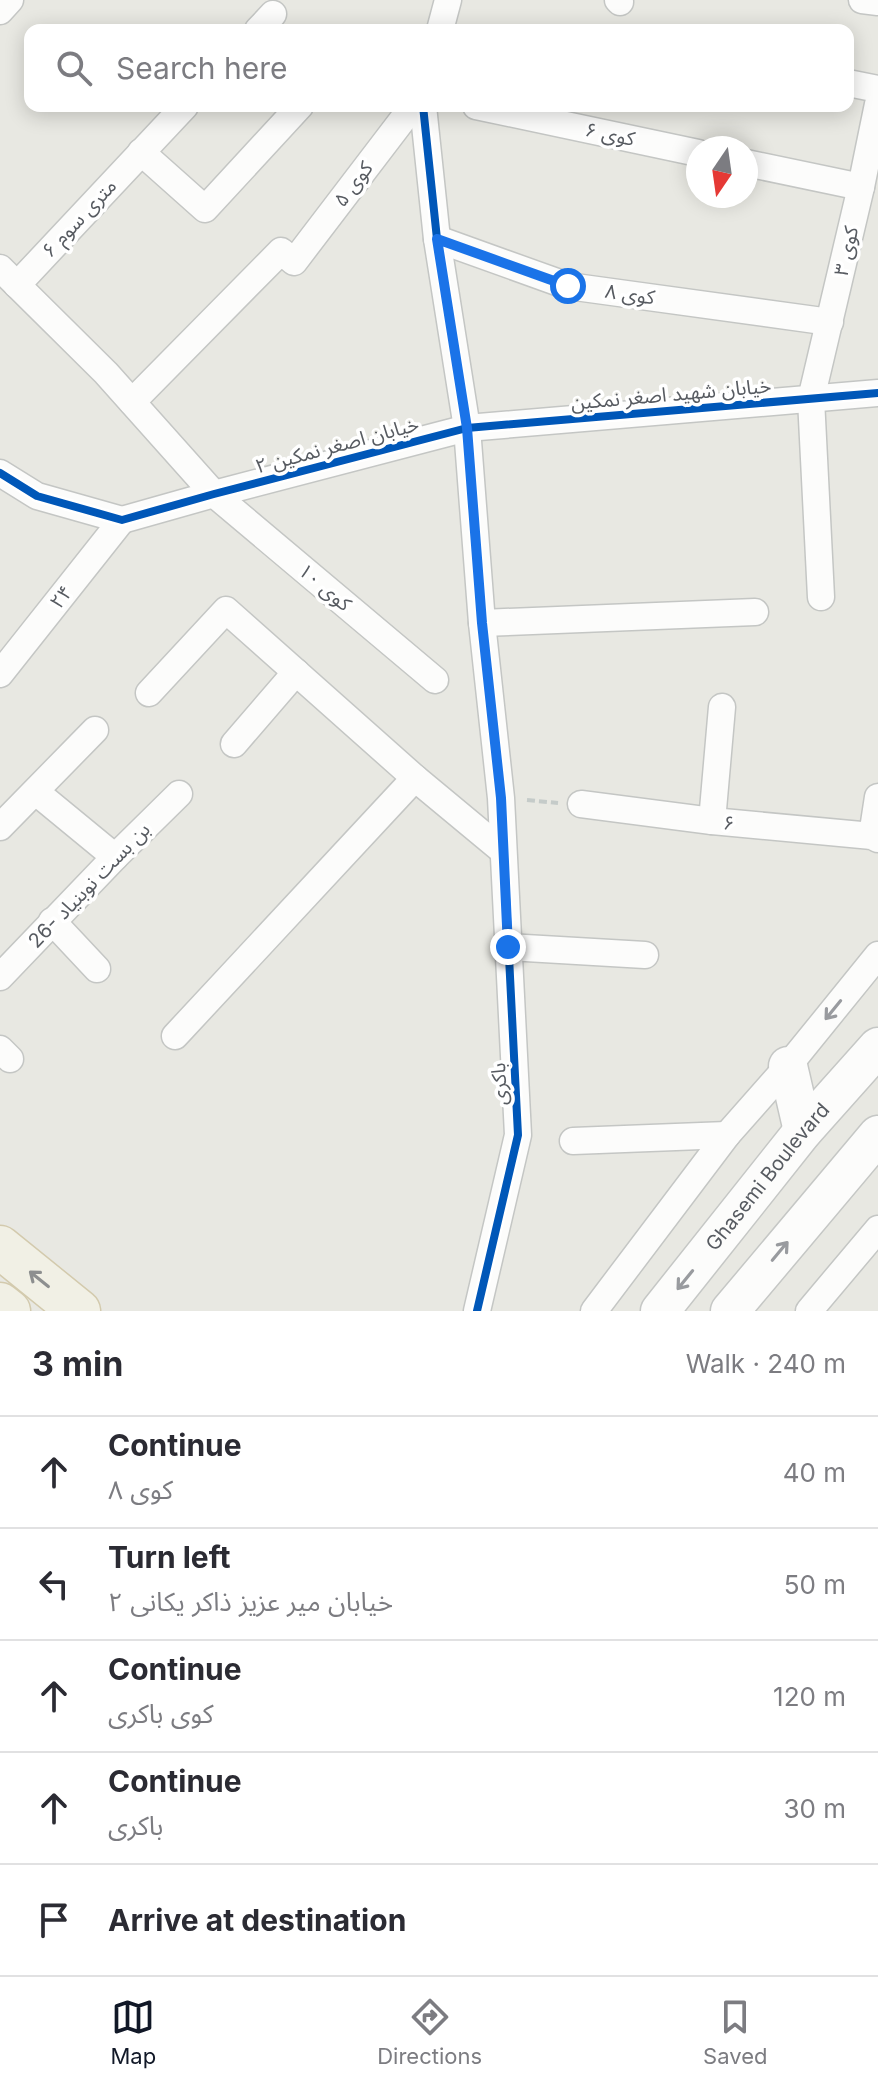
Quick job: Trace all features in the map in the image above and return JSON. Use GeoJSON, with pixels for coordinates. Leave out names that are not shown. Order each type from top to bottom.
{"type":"FeatureCollection","features":[{"type":"Feature","properties":{"kind":"main road","name":"Ghasemi Boulevard"},"geometry":{"type":"LineString","coordinates":[[660,1311],[803,1131],[878,1047]]}},
{"type":"Feature","properties":{"kind":"main road"},"geometry":{"type":"LineString","coordinates":[[788,1066],[803,1131]]}},
{"type":"Feature","properties":{"kind":"main road"},"geometry":{"type":"LineString","coordinates":[[730,1311],[878,1135]]}},
{"type":"Feature","properties":{"kind":"main road"},"geometry":{"type":"LineString","coordinates":[[0,1247],[79,1311]]}},
{"type":"Feature","properties":{"kind":"main road"},"geometry":{"type":"LineString","coordinates":[[0,1304],[9,1311]]}},
{"type":"Feature","properties":{"kind":"street"},"geometry":{"type":"LineString","coordinates":[[0,11],[10,0]]}},
{"type":"Feature","properties":{"kind":"street"},"geometry":{"type":"LineString","coordinates":[[442,24],[448,0]]}},
{"type":"Feature","properties":{"kind":"street"},"geometry":{"type":"LineString","coordinates":[[862,0],[878,2]]}},
{"type":"Feature","properties":{"kind":"street"},"geometry":{"type":"LineString","coordinates":[[854,84],[878,89]]}},
{"type":"Feature","properties":{"kind":"street","name":"کوی ۳"},"geometry":{"type":"LineString","coordinates":[[811,399],[878,104]]}},
{"type":"Feature","properties":{"kind":"street","name":"۶ متری سوم"},"geometry":{"type":"LineString","coordinates":[[9,277],[179,112]]}},
{"type":"Feature","properties":{"kind":"street"},"geometry":{"type":"LineString","coordinates":[[141,152],[205,209],[294,112]]}},
{"type":"Feature","properties":{"kind":"street","name":"کوی ۵"},"geometry":{"type":"LineString","coordinates":[[132,402],[287,257],[408,112]]}},
{"type":"Feature","properties":{"kind":"street","name":"باکری"},"geometry":{"type":"LineString","coordinates":[[424,112],[437,239],[467,428],[482,623],[501,798],[518,1135],[477,1311]]}},
{"type":"Feature","properties":{"kind":"street","name":"کوی ۶"},"geometry":{"type":"LineString","coordinates":[[504,112],[686,150]]}},
{"type":"Feature","properties":{"kind":"street"},"geometry":{"type":"LineString","coordinates":[[758,166],[861,187]]}},
{"type":"Feature","properties":{"kind":"street","name":"کوی ۸"},"geometry":{"type":"LineString","coordinates":[[437,239],[568,286],[830,322]]}},
{"type":"Feature","properties":{"kind":"street","name":"کوی ۱۰"},"geometry":{"type":"LineString","coordinates":[[9,277],[132,402],[214,494],[435,680]]}},
{"type":"Feature","properties":{"kind":"street","name":"خیابان شهید اصغر نمکین"},"geometry":{"type":"LineString","coordinates":[[467,428],[878,393]]}},
{"type":"Feature","properties":{"kind":"street"},"geometry":{"type":"LineString","coordinates":[[811,399],[821,597]]}},
{"type":"Feature","properties":{"kind":"street","name":"خیابان اصغر نمکین ۲"},"geometry":{"type":"LineString","coordinates":[[122,520],[467,428]]}},
{"type":"Feature","properties":{"kind":"street"},"geometry":{"type":"LineString","coordinates":[[0,473],[37,496],[122,520]]}},
{"type":"Feature","properties":{"kind":"street","name":"۲۴"},"geometry":{"type":"LineString","coordinates":[[0,674],[122,520]]}},
{"type":"Feature","properties":{"kind":"street"},"geometry":{"type":"LineString","coordinates":[[149,693],[226,610],[415,778],[503,851]]}},
{"type":"Feature","properties":{"kind":"street"},"geometry":{"type":"LineString","coordinates":[[482,623],[755,612]]}},
{"type":"Feature","properties":{"kind":"street"},"geometry":{"type":"LineString","coordinates":[[234,744],[296,672]]}},
{"type":"Feature","properties":{"kind":"street"},"geometry":{"type":"LineString","coordinates":[[712,821],[722,707]]}},
{"type":"Feature","properties":{"kind":"street"},"geometry":{"type":"LineString","coordinates":[[0,827],[95,730]]}},
{"type":"Feature","properties":{"kind":"street"},"geometry":{"type":"LineString","coordinates":[[175,1036],[415,778]]}},
{"type":"Feature","properties":{"kind":"street"},"geometry":{"type":"LineString","coordinates":[[36,792],[115,857]]}},
{"type":"Feature","properties":{"kind":"street","name":"26- بن بست نوبنیاد"},"geometry":{"type":"LineString","coordinates":[[0,977],[179,794]]}},
{"type":"Feature","properties":{"kind":"street"},"geometry":{"type":"LineString","coordinates":[[875,838],[878,797]]}},
{"type":"Feature","properties":{"kind":"street","name":"۶"},"geometry":{"type":"LineString","coordinates":[[581,804],[875,838]]}},
{"type":"Feature","properties":{"kind":"street"},"geometry":{"type":"LineString","coordinates":[[52,921],[97,969]]}},
{"type":"Feature","properties":{"kind":"street"},"geometry":{"type":"LineString","coordinates":[[508,947],[645,955]]}},
{"type":"Feature","properties":{"kind":"street"},"geometry":{"type":"LineString","coordinates":[[594,1311],[727,1135],[878,955]]}},
{"type":"Feature","properties":{"kind":"street"},"geometry":{"type":"LineString","coordinates":[[573,1141],[727,1135]]}},
{"type":"Feature","properties":{"kind":"street"},"geometry":{"type":"LineString","coordinates":[[809,1311],[878,1229]]}},
{"type":"Feature","properties":{"kind":"path"},"geometry":{"type":"LineString","coordinates":[[501,798],[581,804]]}},
{"type":"Feature","properties":{"kind":"cycle path"},"geometry":{"type":"LineString","coordinates":[[424,112],[437,239],[467,428],[482,623],[501,798],[518,1135],[477,1311]]}},
{"type":"Feature","properties":{"kind":"cycle path"},"geometry":{"type":"LineString","coordinates":[[0,473],[37,496],[122,520],[467,428],[878,393]]}},
{"type":"Feature","properties":{"kind":"route"},"geometry":{"type":"LineString","coordinates":[[508,947],[501,798],[482,623],[467,428],[437,239],[568,286]]}}]}
